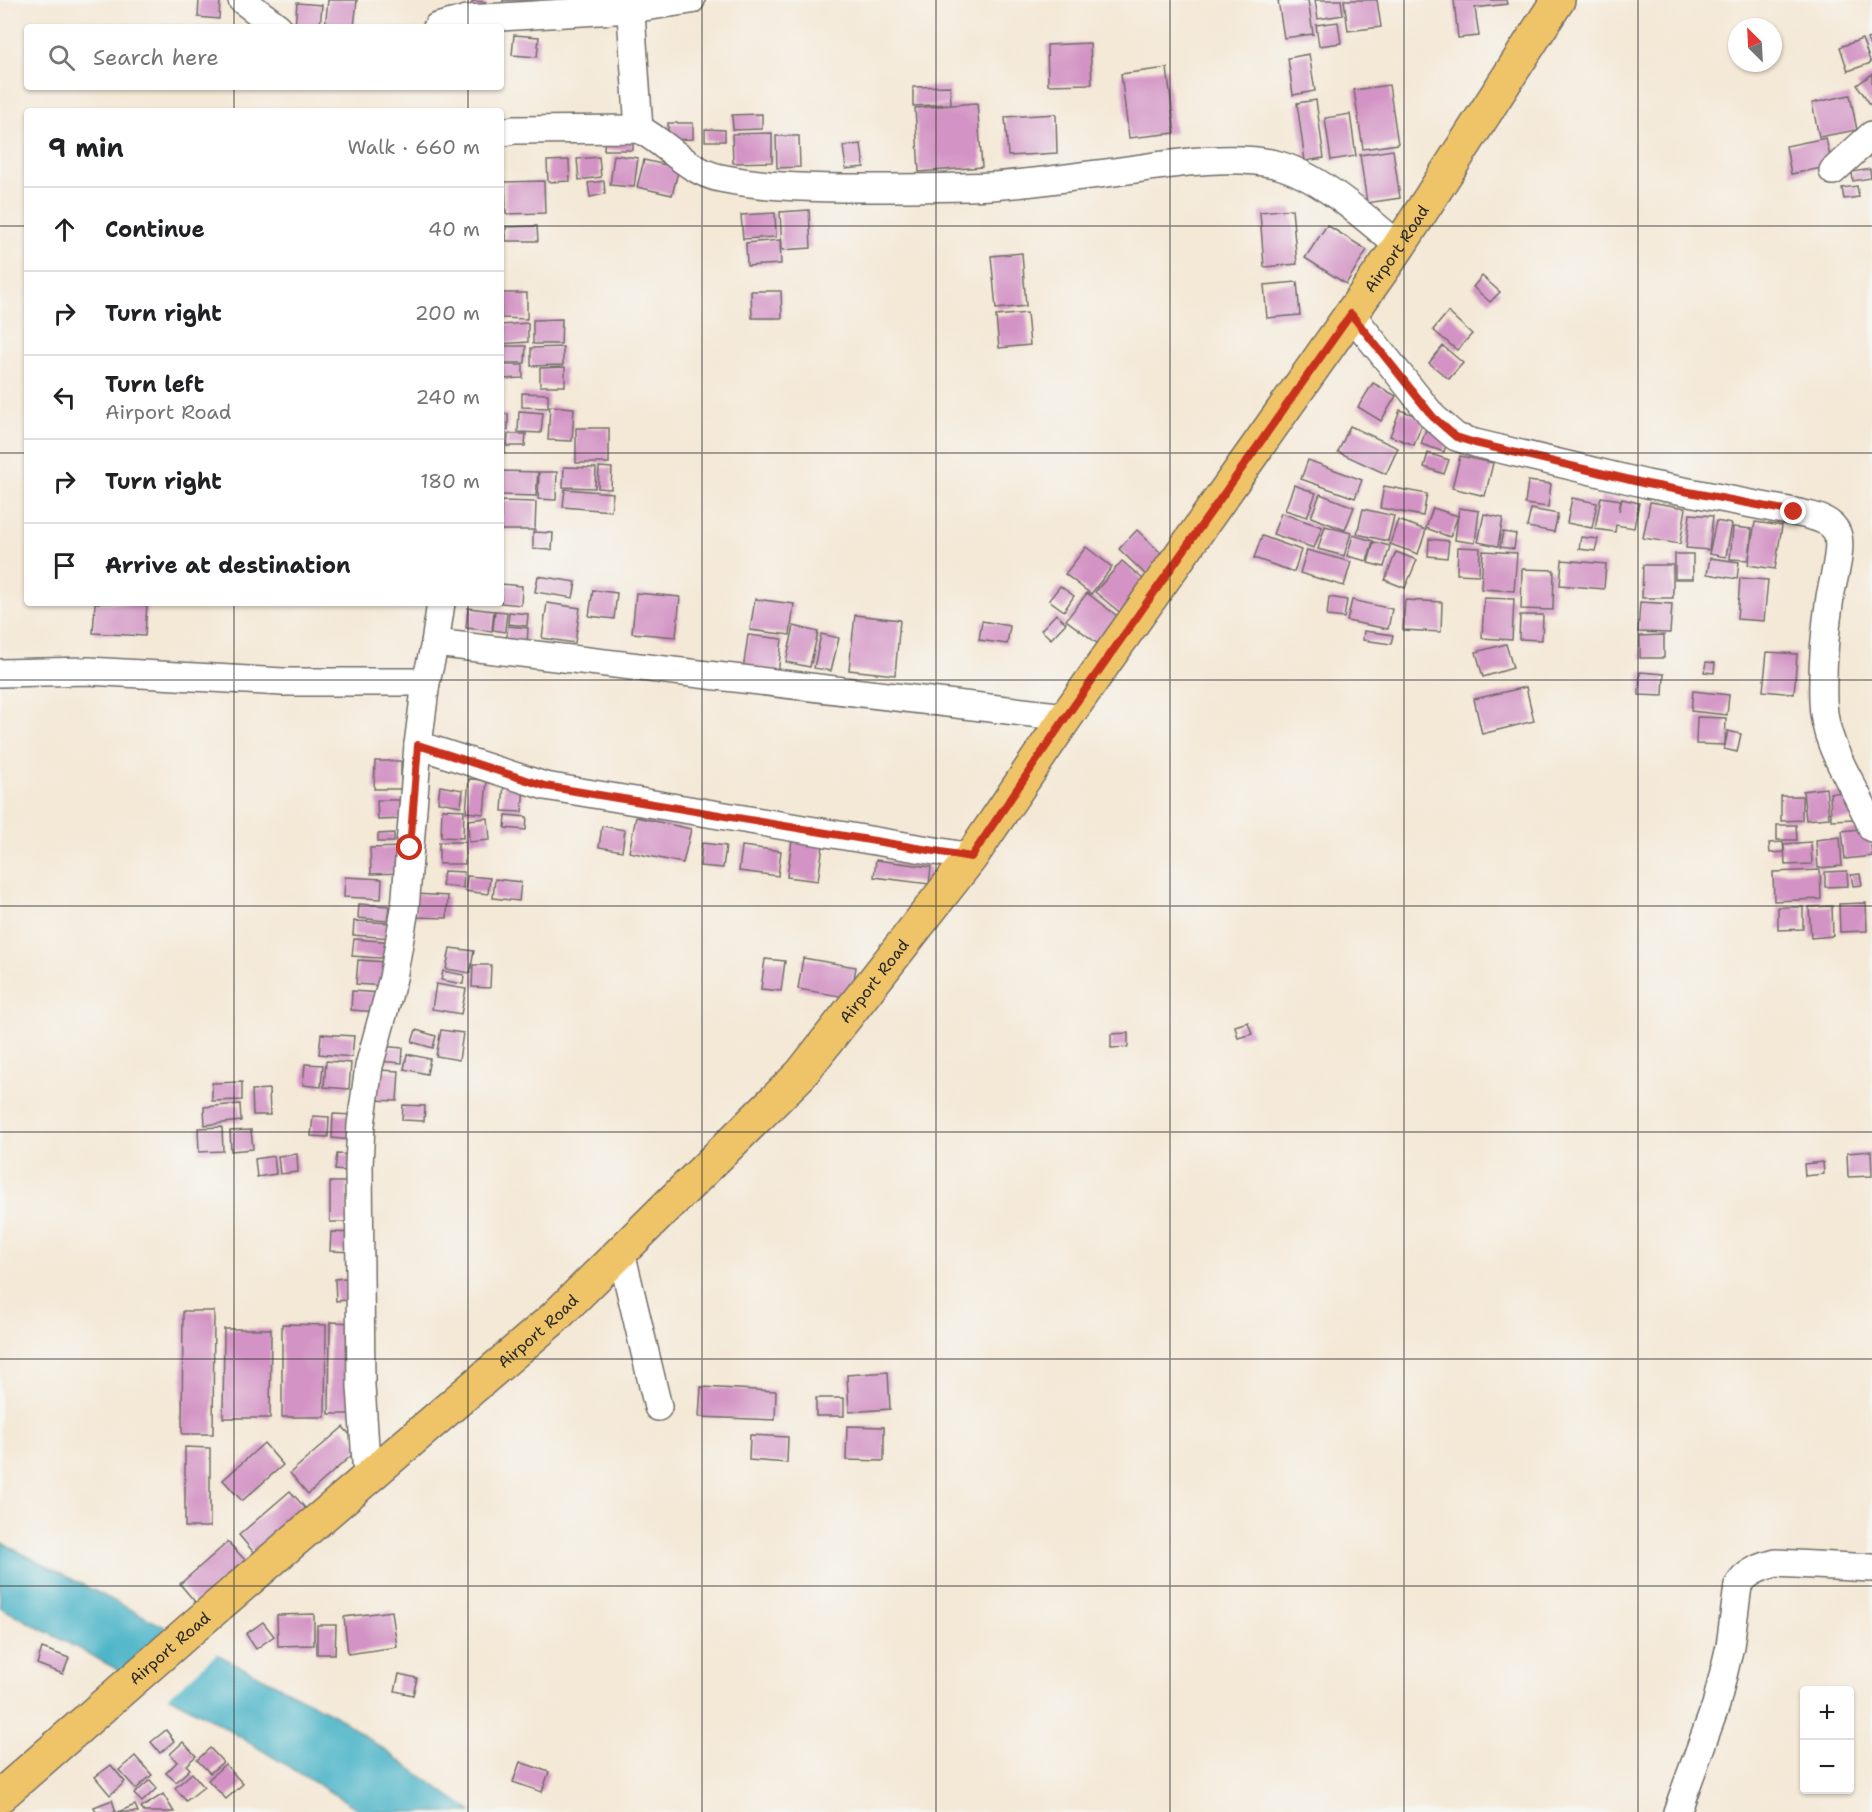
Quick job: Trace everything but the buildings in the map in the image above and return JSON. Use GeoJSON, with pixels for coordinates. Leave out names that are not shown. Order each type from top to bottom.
{"type":"FeatureCollection","features":[{"type":"Feature","properties":{"kind":"main road","name":"Airport Road"},"geometry":{"type":"LineString","coordinates":[[0,1796],[554,1318],[801,1074],[971,857],[1066,717],[1399,246],[1558,0]]}},
{"type":"Feature","properties":{"kind":"street"},"geometry":{"type":"LineString","coordinates":[[242,0],[274,24]]}},
{"type":"Feature","properties":{"kind":"street"},"geometry":{"type":"LineString","coordinates":[[448,24],[467,19],[691,0]]}},
{"type":"Feature","properties":{"kind":"street"},"geometry":{"type":"LineString","coordinates":[[631,4],[638,117],[648,134],[675,156],[718,177],[794,188],[993,186],[1205,161],[1265,163],[1296,171],[1309,178],[1353,208],[1399,246]]}},
{"type":"Feature","properties":{"kind":"street"},"geometry":{"type":"LineString","coordinates":[[504,132],[638,117]]}},
{"type":"Feature","properties":{"kind":"street"},"geometry":{"type":"LineString","coordinates":[[1833,171],[1872,135]]}},
{"type":"Feature","properties":{"kind":"street"},"geometry":{"type":"LineString","coordinates":[[1351,314],[1433,417],[1456,437],[1647,484],[1794,512],[1815,517],[1832,525],[1838,536],[1838,546],[1825,645],[1823,703],[1825,719],[1832,749],[1872,828]]}},
{"type":"Feature","properties":{"kind":"street"},"geometry":{"type":"LineString","coordinates":[[367,1478],[361,1386],[359,1165],[361,1125],[369,1066],[393,978],[405,909],[418,745],[426,682],[441,606]]}},
{"type":"Feature","properties":{"kind":"street"},"geometry":{"type":"LineString","coordinates":[[435,643],[1066,717]]}},
{"type":"Feature","properties":{"kind":"street"},"geometry":{"type":"LineString","coordinates":[[0,673],[88,671],[283,682],[426,682]]}},
{"type":"Feature","properties":{"kind":"street"},"geometry":{"type":"LineString","coordinates":[[418,745],[545,786],[971,857]]}},
{"type":"Feature","properties":{"kind":"street"},"geometry":{"type":"LineString","coordinates":[[621,1252],[658,1407]]}},
{"type":"Feature","properties":{"kind":"street"},"geometry":{"type":"LineString","coordinates":[[1677,1812],[1716,1705],[1730,1646],[1738,1586],[1742,1578],[1762,1566],[1776,1563],[1872,1568]]}},
{"type":"Feature","properties":{"kind":"water"},"geometry":{"type":"Polygon","coordinates":[[[0,1542],[335,1715],[472,1812],[363,1812],[211,1719],[0,1607],[0,1542]]]}},
{"type":"Feature","properties":{"kind":"pier"},"geometry":{"type":"Polygon","coordinates":[[[171,1627],[219,1652],[166,1699],[119,1675],[171,1627]]]}},
{"type":"Feature","properties":{"kind":"route"},"geometry":{"type":"LineString","coordinates":[[410,848],[418,745],[545,786],[971,857],[1066,717],[1351,314],[1433,417],[1456,437],[1647,484],[1794,512]]}}]}
